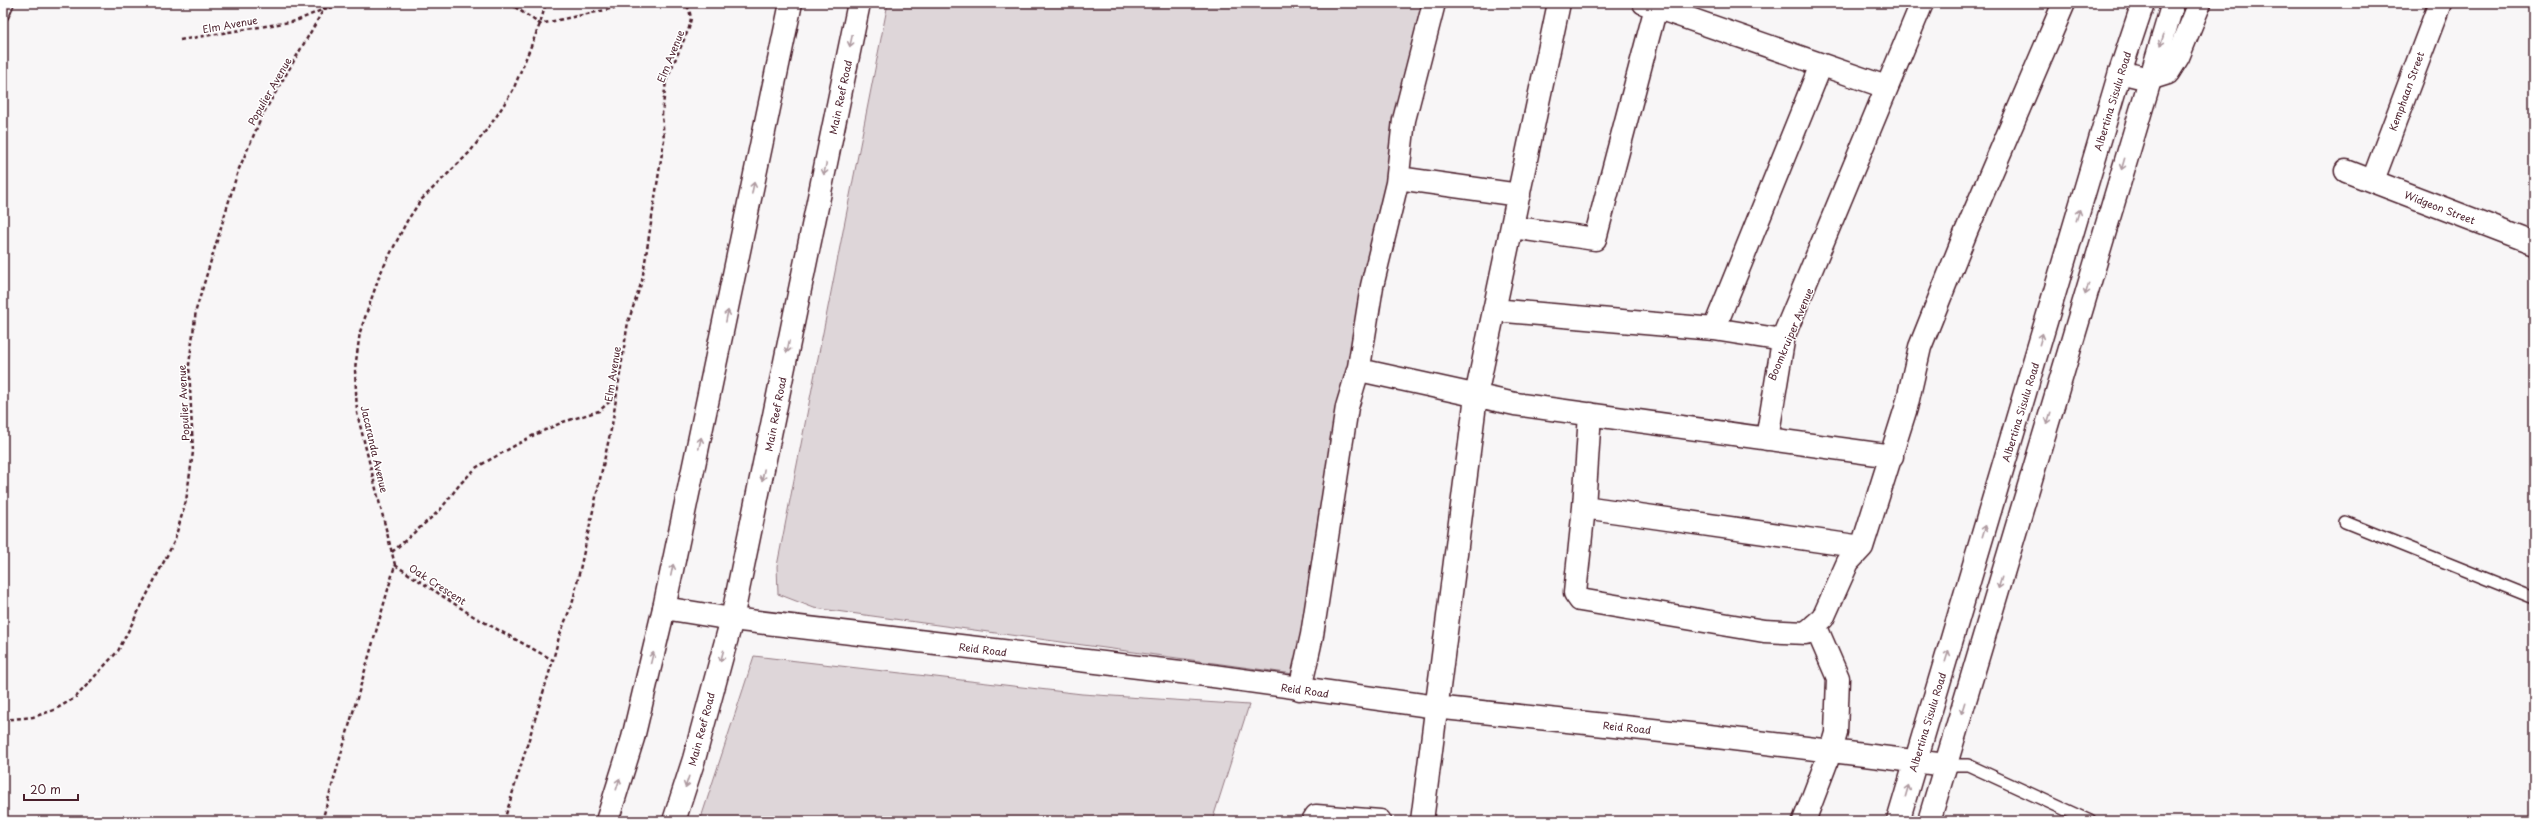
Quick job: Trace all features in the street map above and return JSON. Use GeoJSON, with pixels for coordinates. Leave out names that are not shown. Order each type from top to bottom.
{"type":"FeatureCollection","features":[{"type":"Feature","properties":{"kind":"street"},"geometry":{"type":"LineString","coordinates":[[607,821],[633,738],[664,608],[791,3]]}},
{"type":"Feature","properties":{"kind":"street","name":"Main Reef Road"},"geometry":{"type":"LineString","coordinates":[[674,821],[694,759],[732,619],[859,3]]}},
{"type":"Feature","properties":{"kind":"street"},"geometry":{"type":"LineString","coordinates":[[1300,689],[1312,635],[1348,407],[1359,367],[1372,286],[1398,178],[1404,120],[1434,3]]}},
{"type":"Feature","properties":{"kind":"street"},"geometry":{"type":"LineString","coordinates":[[1422,821],[1435,707],[1476,396],[1559,3]]}},
{"type":"Feature","properties":{"kind":"street"},"geometry":{"type":"LineString","coordinates":[[1767,439],[1783,340],[1922,3]]}},
{"type":"Feature","properties":{"kind":"street"},"geometry":{"type":"LineString","coordinates":[[1590,414],[1584,507],[1575,593],[1580,600],[1764,631],[1806,633],[1816,625],[1823,618],[1848,562],[1862,547],[1906,408],[1920,347],[1966,232],[2064,3]]}},
{"type":"Feature","properties":{"kind":"street","name":"Albertina Sisulu Road"},"geometry":{"type":"LineString","coordinates":[[1898,821],[2120,72],[2143,3]]}},
{"type":"Feature","properties":{"kind":"street"},"geometry":{"type":"LineString","coordinates":[[1929,821],[2149,79],[2174,3]]}},
{"type":"Feature","properties":{"kind":"street"},"geometry":{"type":"LineString","coordinates":[[2120,72],[2149,79],[2168,73],[2178,57],[2200,3]]}},
{"type":"Feature","properties":{"kind":"street","name":"Kemphaan Street"},"geometry":{"type":"LineString","coordinates":[[2373,180],[2440,3]]}},
{"type":"Feature","properties":{"kind":"street"},"geometry":{"type":"LineString","coordinates":[[1512,227],[1595,239],[1650,5],[1886,88]]}},
{"type":"Feature","properties":{"kind":"street"},"geometry":{"type":"LineString","coordinates":[[1714,329],[1821,65]]}},
{"type":"Feature","properties":{"kind":"street","name":"Widgeon Street"},"geometry":{"type":"LineString","coordinates":[[2346,171],[2373,180],[2534,243]]}},
{"type":"Feature","properties":{"kind":"street"},"geometry":{"type":"LineString","coordinates":[[1398,178],[1519,195]]}},
{"type":"Feature","properties":{"kind":"street"},"geometry":{"type":"LineString","coordinates":[[1494,310],[1714,329],[1783,340]]}},
{"type":"Feature","properties":{"kind":"street"},"geometry":{"type":"LineString","coordinates":[[1364,371],[1476,396],[1590,414],[1892,456]]}},
{"type":"Feature","properties":{"kind":"street"},"geometry":{"type":"LineString","coordinates":[[1584,507],[1862,547]]}},
{"type":"Feature","properties":{"kind":"street","name":"Reid Road"},"geometry":{"type":"LineString","coordinates":[[664,608],[732,619],[1206,675],[1435,707],[1831,750],[1946,765]]}},
{"type":"Feature","properties":{"kind":"street"},"geometry":{"type":"LineString","coordinates":[[1804,821],[1836,733],[1838,678],[1816,625]]}},
{"type":"Feature","properties":{"kind":"street"},"geometry":{"type":"LineString","coordinates":[[1313,821],[1316,816],[1380,821]]}},
{"type":"Feature","properties":{"kind":"lane"},"geometry":{"type":"LineString","coordinates":[[3,15],[8,3]]}},
{"type":"Feature","properties":{"kind":"lane"},"geometry":{"type":"LineString","coordinates":[[2345,522],[2534,598]]}},
{"type":"Feature","properties":{"kind":"lane"},"geometry":{"type":"LineString","coordinates":[[1946,765],[1968,765],[2090,821]]}},
{"type":"Feature","properties":{"kind":"path","name":"Populier Avenue"},"geometry":{"type":"LineString","coordinates":[[3,720],[33,717],[54,710],[75,698],[118,651],[174,542],[186,501],[193,452],[189,365],[200,296],[244,156],[263,114],[324,9],[325,3]]}},
{"type":"Feature","properties":{"kind":"path","name":"Elm Avenue"},"geometry":{"type":"LineString","coordinates":[[180,40],[296,21],[324,9],[351,3]]}},
{"type":"Feature","properties":{"kind":"path"},"geometry":{"type":"LineString","coordinates":[[509,3],[540,24],[638,3]]}},
{"type":"Feature","properties":{"kind":"path","name":"Jacaranda Avenue"},"geometry":{"type":"LineString","coordinates":[[322,821],[395,565],[356,413],[355,369],[360,332],[380,274],[407,221],[421,200],[470,152],[496,117],[512,90],[540,24],[546,3]]}},
{"type":"Feature","properties":{"kind":"path","name":"Elm Avenue"},"geometry":{"type":"LineString","coordinates":[[504,821],[559,637],[573,601],[612,425],[628,322],[642,282],[661,167],[664,140],[662,114],[666,81],[689,28],[689,9],[684,3]]}},
{"type":"Feature","properties":{"kind":"path"},"geometry":{"type":"LineString","coordinates":[[392,552],[440,510],[460,484],[477,467],[532,436],[563,422],[599,411],[617,396]]}},
{"type":"Feature","properties":{"kind":"path","name":"Oak Crescent"},"geometry":{"type":"LineString","coordinates":[[395,565],[473,616],[553,660]]}},
{"type":"Feature","properties":{"kind":"shaded area"},"geometry":{"type":"Polygon","coordinates":[[[888,3],[1424,3],[1301,675],[814,608],[778,594],[777,566],[888,3]]]}},
{"type":"Feature","properties":{"kind":"shaded area"},"geometry":{"type":"Polygon","coordinates":[[[754,656],[1082,694],[1249,705],[1212,821],[700,821],[754,656]]]}}]}
